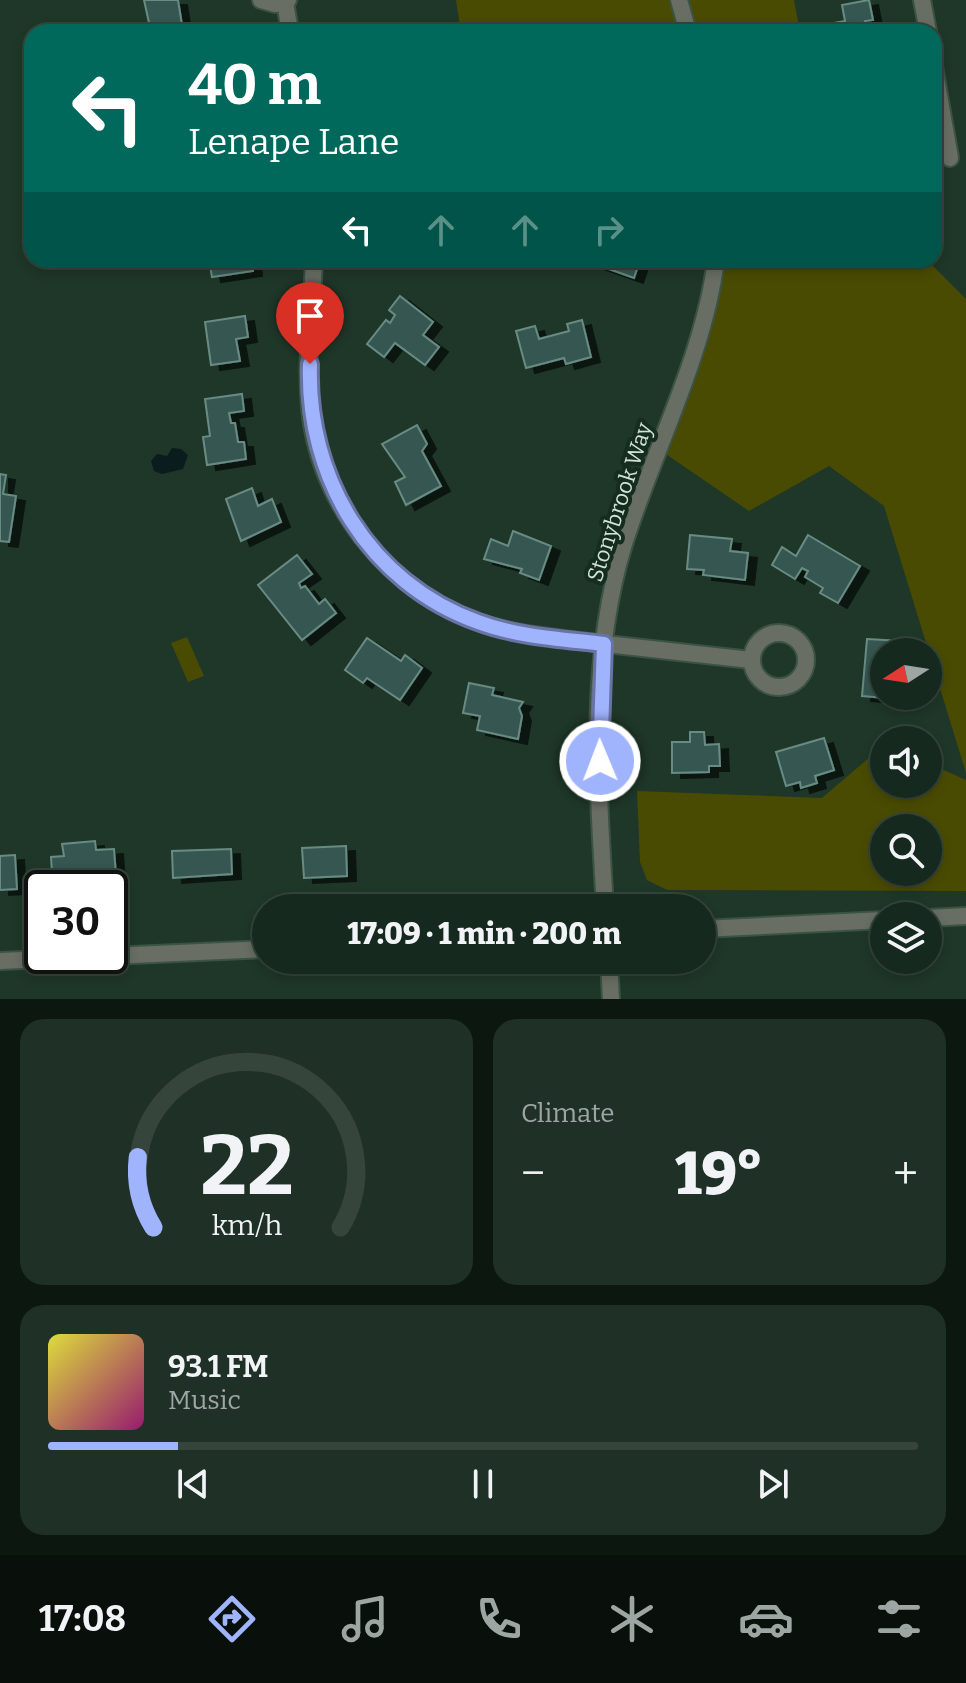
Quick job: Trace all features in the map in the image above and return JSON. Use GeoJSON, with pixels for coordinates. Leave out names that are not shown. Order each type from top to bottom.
{"type":"FeatureCollection","features":[{"type":"Feature","properties":{"kind":"street"},"geometry":{"type":"LineString","coordinates":[[261,0],[275,4],[286,1],[289,24]]}},
{"type":"Feature","properties":{"kind":"street"},"geometry":{"type":"LineString","coordinates":[[679,0],[686,24]]}},
{"type":"Feature","properties":{"kind":"street"},"geometry":{"type":"LineString","coordinates":[[922,0],[926,24]]}},
{"type":"Feature","properties":{"kind":"street"},"geometry":{"type":"LineString","coordinates":[[942,112],[950,158]]}},
{"type":"Feature","properties":{"kind":"street"},"geometry":{"type":"LineString","coordinates":[[314,268],[309,390],[313,426],[335,494],[369,546],[418,592],[478,622],[512,632],[751,660]]}},
{"type":"Feature","properties":{"kind":"street","name":"Stonybrook Way"},"geometry":{"type":"LineString","coordinates":[[605,894],[599,730],[604,644],[624,545],[704,317],[714,268]]}},
{"type":"Feature","properties":{"kind":"street"},"geometry":{"type":"LineString","coordinates":[[942,917],[966,916]]}},
{"type":"Feature","properties":{"kind":"street"},"geometry":{"type":"LineString","coordinates":[[716,928],[870,921]]}},
{"type":"Feature","properties":{"kind":"street"},"geometry":{"type":"LineString","coordinates":[[128,955],[252,950]]}},
{"type":"Feature","properties":{"kind":"street"},"geometry":{"type":"LineString","coordinates":[[0,961],[24,960]]}},
{"type":"Feature","properties":{"kind":"street"},"geometry":{"type":"LineString","coordinates":[[610,974],[611,999]]}},
{"type":"Feature","properties":{"kind":"shaded area"},"geometry":{"type":"Polygon","coordinates":[[[456,0],[794,0],[798,24],[460,24],[456,0]]]}},
{"type":"Feature","properties":{"kind":"shaded area"},"geometry":{"type":"Polygon","coordinates":[[[712,268],[935,268],[966,299],[966,773],[942,695],[942,638],[925,638],[884,506],[829,466],[749,511],[657,448],[712,268]]]}},
{"type":"Feature","properties":{"kind":"shaded area"},"geometry":{"type":"Polygon","coordinates":[[[172,448],[181,449],[188,455],[183,469],[162,474],[154,471],[151,461],[157,454],[167,456],[172,448]]]}},
{"type":"Feature","properties":{"kind":"shaded area"},"geometry":{"type":"Polygon","coordinates":[[[187,637],[204,676],[188,682],[171,643],[187,637]]]}},
{"type":"Feature","properties":{"kind":"shaded area"},"geometry":{"type":"Polygon","coordinates":[[[870,757],[870,798],[942,798],[942,769],[966,780],[966,891],[667,890],[647,880],[640,862],[637,791],[822,798],[870,757]]]}},
{"type":"Feature","properties":{"kind":"building"},"geometry":{"type":"Polygon","coordinates":[[[144,0],[178,0],[182,24],[149,24],[144,0]]]}},
{"type":"Feature","properties":{"kind":"building"},"geometry":{"type":"Polygon","coordinates":[[[869,0],[873,20],[865,21],[866,24],[828,24],[845,21],[842,5],[869,0]]]}},
{"type":"Feature","properties":{"kind":"building"},"geometry":{"type":"Polygon","coordinates":[[[210,268],[253,268],[253,271],[212,277],[210,268]]]}},
{"type":"Feature","properties":{"kind":"building"},"geometry":{"type":"Polygon","coordinates":[[[606,268],[637,268],[634,278],[606,268]]]}},
{"type":"Feature","properties":{"kind":"building"},"geometry":{"type":"Polygon","coordinates":[[[400,296],[433,322],[423,335],[439,347],[425,365],[395,343],[384,357],[367,344],[386,320],[390,323],[395,315],[389,310],[400,296]]]}},
{"type":"Feature","properties":{"kind":"building"},"geometry":{"type":"Polygon","coordinates":[[[245,316],[248,337],[236,339],[240,361],[211,365],[205,322],[245,316]]]}},
{"type":"Feature","properties":{"kind":"building"},"geometry":{"type":"Polygon","coordinates":[[[582,320],[591,357],[566,364],[564,358],[526,368],[516,331],[535,326],[539,339],[569,331],[567,324],[582,320]]]}},
{"type":"Feature","properties":{"kind":"building"},"geometry":{"type":"Polygon","coordinates":[[[242,394],[244,411],[229,413],[231,423],[235,423],[238,442],[244,442],[246,459],[207,465],[203,437],[210,436],[205,399],[242,394]]]}},
{"type":"Feature","properties":{"kind":"building"},"geometry":{"type":"Polygon","coordinates":[[[417,425],[427,444],[422,451],[441,486],[406,505],[395,482],[405,477],[382,444],[417,425]]]}},
{"type":"Feature","properties":{"kind":"building"},"geometry":{"type":"Polygon","coordinates":[[[0,474],[6,475],[3,494],[16,496],[9,542],[0,541],[0,474]]]}},
{"type":"Feature","properties":{"kind":"building"},"geometry":{"type":"Polygon","coordinates":[[[252,488],[258,506],[272,499],[281,522],[241,541],[226,499],[252,488]]]}},
{"type":"Feature","properties":{"kind":"building"},"geometry":{"type":"Polygon","coordinates":[[[513,531],[551,546],[539,580],[520,573],[522,569],[484,559],[491,539],[508,546],[513,531]]]}},
{"type":"Feature","properties":{"kind":"building"},"geometry":{"type":"Polygon","coordinates":[[[690,535],[732,539],[730,551],[748,553],[745,580],[703,575],[704,570],[687,569],[690,535]]]}},
{"type":"Feature","properties":{"kind":"building"},"geometry":{"type":"Polygon","coordinates":[[[808,535],[860,566],[838,603],[820,593],[823,588],[805,577],[808,571],[802,568],[795,579],[772,565],[782,547],[796,556],[808,535]]]}},
{"type":"Feature","properties":{"kind":"building"},"geometry":{"type":"Polygon","coordinates":[[[297,555],[312,574],[299,583],[301,588],[305,586],[319,604],[325,599],[336,613],[302,640],[258,585],[297,555]]]}},
{"type":"Feature","properties":{"kind":"building"},"geometry":{"type":"Polygon","coordinates":[[[367,638],[401,661],[405,655],[422,668],[400,700],[367,678],[363,683],[345,670],[367,638]]]}},
{"type":"Feature","properties":{"kind":"building"},"geometry":{"type":"Polygon","coordinates":[[[867,639],[870,639],[870,697],[862,696],[867,639]]]}},
{"type":"Feature","properties":{"kind":"building"},"geometry":{"type":"Polygon","coordinates":[[[469,683],[494,688],[492,695],[523,702],[519,708],[522,716],[518,739],[477,730],[480,716],[463,713],[469,683]]]}},
{"type":"Feature","properties":{"kind":"building"},"geometry":{"type":"Polygon","coordinates":[[[690,732],[704,732],[705,745],[719,744],[720,766],[709,766],[709,772],[672,773],[672,742],[690,742],[690,732]]]}},
{"type":"Feature","properties":{"kind":"building"},"geometry":{"type":"Polygon","coordinates":[[[824,738],[834,770],[815,776],[817,783],[801,788],[800,782],[786,786],[776,752],[824,738]]]}},
{"type":"Feature","properties":{"kind":"building"},"geometry":{"type":"Polygon","coordinates":[[[95,841],[96,850],[114,849],[116,870],[52,870],[51,857],[64,856],[62,844],[95,841]]]}},
{"type":"Feature","properties":{"kind":"building"},"geometry":{"type":"Polygon","coordinates":[[[346,846],[347,876],[304,878],[302,848],[346,846]]]}},
{"type":"Feature","properties":{"kind":"building"},"geometry":{"type":"Polygon","coordinates":[[[231,849],[232,874],[173,878],[172,851],[231,849]]]}},
{"type":"Feature","properties":{"kind":"building"},"geometry":{"type":"Polygon","coordinates":[[[15,855],[17,889],[0,890],[0,856],[15,855]]]}},
{"type":"Feature","properties":{"kind":"route"},"geometry":{"type":"LineString","coordinates":[[310,364],[313,426],[321,460],[350,521],[390,569],[418,592],[478,622],[512,632],[604,644],[600,761]]}}]}
